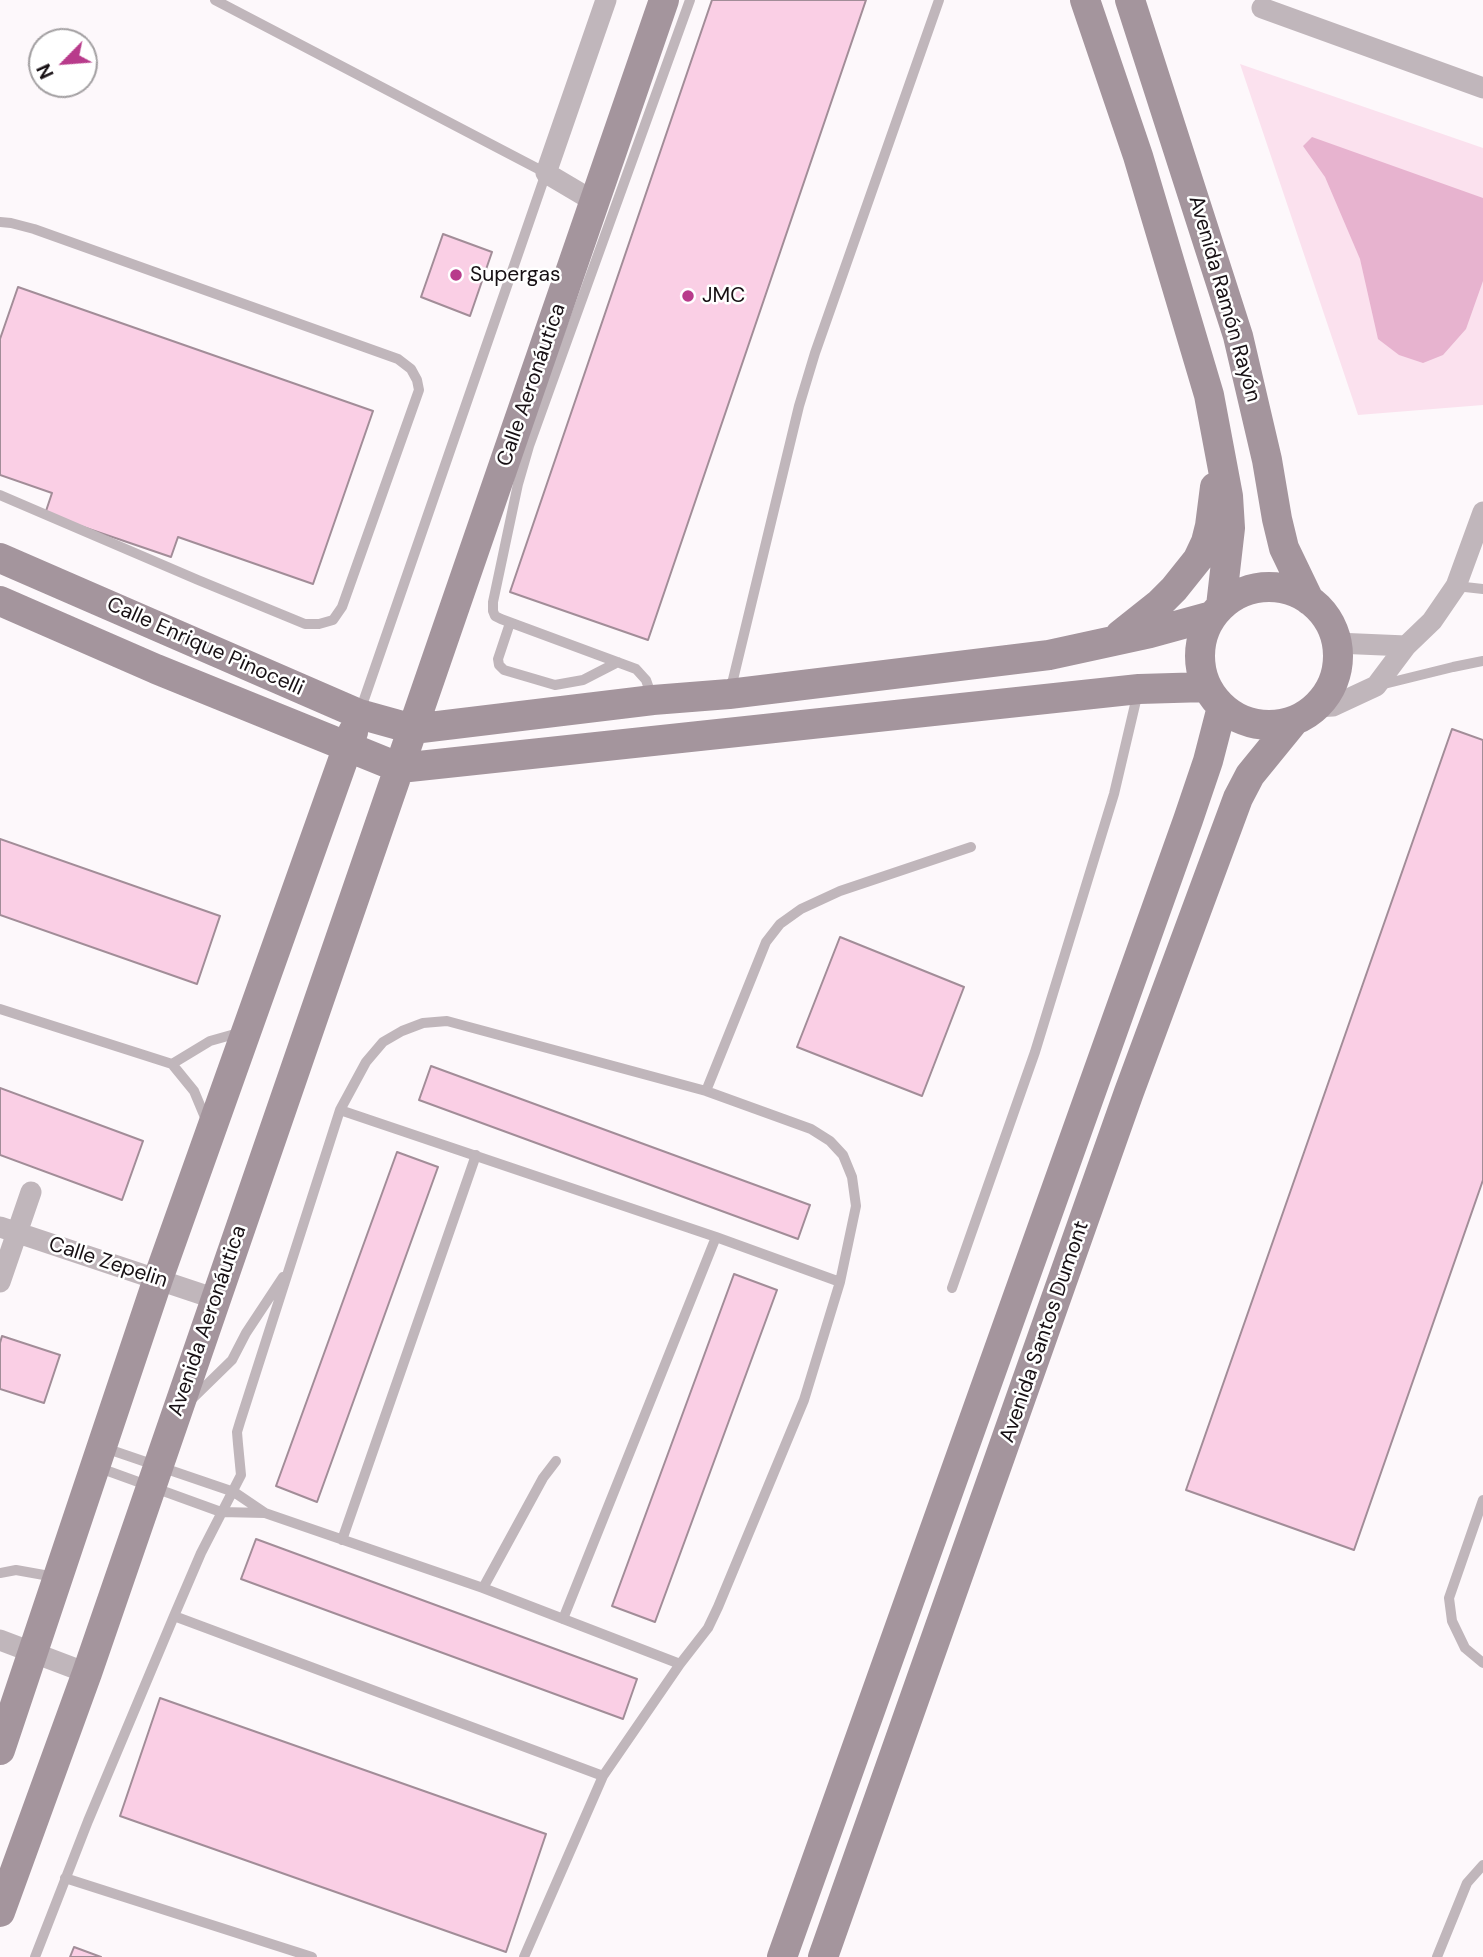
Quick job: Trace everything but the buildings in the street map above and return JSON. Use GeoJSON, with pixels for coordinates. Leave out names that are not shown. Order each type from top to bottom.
{"type":"FeatureCollection","features":[{"type":"Feature","properties":{"kind":"main road","name":"Calle Aeronáutica"},"geometry":{"type":"LineString","coordinates":[[413,729],[664,0]]}},
{"type":"Feature","properties":{"kind":"main road","name":"Avenida Ramón Rayón"},"geometry":{"type":"LineString","coordinates":[[1085,0],[1138,156],[1209,395],[1228,496],[1230,528],[1216,611]]}},
{"type":"Feature","properties":{"kind":"main road","name":"Avenida Ramón Rayón"},"geometry":{"type":"LineString","coordinates":[[1130,0],[1238,336],[1284,548],[1309,600]]}},
{"type":"Feature","properties":{"kind":"main road"},"geometry":{"type":"LineString","coordinates":[[1114,640],[1159,604],[1198,559],[1210,526],[1220,448]]}},
{"type":"Feature","properties":{"kind":"main road","name":"Calle Enrique Pinocelli"},"geometry":{"type":"LineString","coordinates":[[0,558],[359,714],[413,729]]}},
{"type":"Feature","properties":{"kind":"main road"},"geometry":{"type":"LineString","coordinates":[[413,729],[1049,655],[1150,633],[1216,611],[1236,595],[1273,587],[1292,591],[1309,600],[1331,628],[1338,648],[1336,670],[1329,690],[1305,714],[1269,726],[1244,721],[1214,697],[1200,664],[1202,639],[1216,611]]}},
{"type":"Feature","properties":{"kind":"main road","name":"Calle Enrique Pinocelli"},"geometry":{"type":"LineString","coordinates":[[0,601],[156,670],[400,768]]}},
{"type":"Feature","properties":{"kind":"main road"},"geometry":{"type":"LineString","coordinates":[[400,768],[1139,689],[1214,697]]}},
{"type":"Feature","properties":{"kind":"main road","name":"Avenida Santos Dumont"},"geometry":{"type":"LineString","coordinates":[[782,1957],[1184,833],[1208,761],[1214,697]]}},
{"type":"Feature","properties":{"kind":"main road"},"geometry":{"type":"LineString","coordinates":[[0,1750],[158,1279],[349,749],[359,714]]}},
{"type":"Feature","properties":{"kind":"main road","name":"Avenida Santos Dumont"},"geometry":{"type":"LineString","coordinates":[[823,1957],[1129,1092],[1238,797],[1250,775],[1305,714]]}},
{"type":"Feature","properties":{"kind":"main road","name":"Avenida Aeronáutica"},"geometry":{"type":"LineString","coordinates":[[0,1912],[87,1673],[413,729]]}},
{"type":"Feature","properties":{"kind":"street"},"geometry":{"type":"LineString","coordinates":[[595,202],[546,173],[606,0]]}},
{"type":"Feature","properties":{"kind":"street"},"geometry":{"type":"LineString","coordinates":[[1262,8],[1483,88]]}},
{"type":"Feature","properties":{"kind":"street"},"geometry":{"type":"LineString","coordinates":[[1305,714],[1333,706],[1376,686],[1406,646],[1433,621],[1456,586],[1483,512]]}},
{"type":"Feature","properties":{"kind":"street"},"geometry":{"type":"LineString","coordinates":[[1336,643],[1406,646]]}},
{"type":"Feature","properties":{"kind":"street"},"geometry":{"type":"LineString","coordinates":[[0,1282],[8,1230],[31,1192]]}},
{"type":"Feature","properties":{"kind":"street","name":"Calle Zepelin"},"geometry":{"type":"LineString","coordinates":[[8,1230],[216,1299]]}},
{"type":"Feature","properties":{"kind":"street"},"geometry":{"type":"LineString","coordinates":[[0,1640],[87,1673]]}},
{"type":"Feature","properties":{"kind":"lane"},"geometry":{"type":"LineString","coordinates":[[215,0],[546,173],[359,714]]}},
{"type":"Feature","properties":{"kind":"lane"},"geometry":{"type":"LineString","coordinates":[[653,700],[642,674],[636,669],[495,616],[493,602],[523,465],[690,0]]}},
{"type":"Feature","properties":{"kind":"lane"},"geometry":{"type":"LineString","coordinates":[[729,694],[799,406],[815,352],[939,0]]}},
{"type":"Feature","properties":{"kind":"lane"},"geometry":{"type":"LineString","coordinates":[[0,222],[34,229],[398,359],[411,369],[419,390],[342,607],[333,620],[319,624],[305,624],[0,495]]}},
{"type":"Feature","properties":{"kind":"lane"},"geometry":{"type":"LineString","coordinates":[[1456,586],[1483,589]]}},
{"type":"Feature","properties":{"kind":"lane"},"geometry":{"type":"LineString","coordinates":[[510,623],[498,659],[504,670],[555,685],[583,680],[618,662]]}},
{"type":"Feature","properties":{"kind":"lane"},"geometry":{"type":"LineString","coordinates":[[1376,686],[1483,662]]}},
{"type":"Feature","properties":{"kind":"lane"},"geometry":{"type":"LineString","coordinates":[[953,1288],[1035,1052],[1114,794],[1139,689]]}},
{"type":"Feature","properties":{"kind":"lane"},"geometry":{"type":"LineString","coordinates":[[706,1091],[766,942],[780,924],[801,909],[839,891],[971,847]]}},
{"type":"Feature","properties":{"kind":"lane"},"geometry":{"type":"LineString","coordinates":[[0,1009],[172,1064],[194,1091],[211,1133]]}},
{"type":"Feature","properties":{"kind":"lane"},"geometry":{"type":"LineString","coordinates":[[35,1957],[174,1616],[201,1553],[241,1475],[237,1432],[341,1110],[366,1062],[383,1042],[423,1023],[447,1021],[706,1091],[811,1129],[830,1141],[843,1155],[852,1177],[856,1206],[840,1282],[804,1400],[718,1608],[708,1628],[603,1776],[524,1957]]}},
{"type":"Feature","properties":{"kind":"lane"},"geometry":{"type":"LineString","coordinates":[[172,1064],[210,1041],[247,1031]]}},
{"type":"Feature","properties":{"kind":"lane"},"geometry":{"type":"LineString","coordinates":[[341,1110],[716,1237],[840,1282]]}},
{"type":"Feature","properties":{"kind":"lane"},"geometry":{"type":"LineString","coordinates":[[342,1539],[476,1155]]}},
{"type":"Feature","properties":{"kind":"lane"},"geometry":{"type":"LineString","coordinates":[[563,1619],[716,1237]]}},
{"type":"Feature","properties":{"kind":"lane"},"geometry":{"type":"LineString","coordinates":[[176,1415],[232,1360],[246,1333],[290,1266]]}},
{"type":"Feature","properties":{"kind":"lane"},"geometry":{"type":"LineString","coordinates":[[99,1456],[154,1476],[234,1492],[265,1513],[483,1588],[680,1664]]}},
{"type":"Feature","properties":{"kind":"lane"},"geometry":{"type":"LineString","coordinates":[[99,1456],[154,1476],[221,1512],[265,1513]]}},
{"type":"Feature","properties":{"kind":"lane"},"geometry":{"type":"LineString","coordinates":[[483,1588],[543,1478],[556,1461]]}},
{"type":"Feature","properties":{"kind":"lane"},"geometry":{"type":"LineString","coordinates":[[1483,1500],[1450,1598],[1452,1621],[1465,1647],[1483,1663]]}},
{"type":"Feature","properties":{"kind":"lane"},"geometry":{"type":"LineString","coordinates":[[0,1573],[16,1570],[58,1577]]}},
{"type":"Feature","properties":{"kind":"lane"},"geometry":{"type":"LineString","coordinates":[[174,1616],[603,1776]]}},
{"type":"Feature","properties":{"kind":"lane"},"geometry":{"type":"LineString","coordinates":[[1437,1957],[1467,1884],[1483,1865]]}},
{"type":"Feature","properties":{"kind":"lane"},"geometry":{"type":"LineString","coordinates":[[65,1878],[312,1957]]}},
{"type":"Feature","properties":{"kind":"shaded area"},"geometry":{"type":"Polygon","coordinates":[[[1240,64],[1483,148],[1483,405],[1358,415],[1240,64]]]}},
{"type":"Feature","properties":{"kind":"shaded area"},"geometry":{"type":"Polygon","coordinates":[[[1312,137],[1483,198],[1483,281],[1466,329],[1443,355],[1423,363],[1399,355],[1378,339],[1360,259],[1325,177],[1303,146],[1312,137]]]}},
{"type":"Feature","properties":{"kind":"place","name":"Supergas"},"geometry":{"type":"Point","coordinates":[456,275]}},
{"type":"Feature","properties":{"kind":"place","name":"JMC"},"geometry":{"type":"Point","coordinates":[688,296]}}]}
